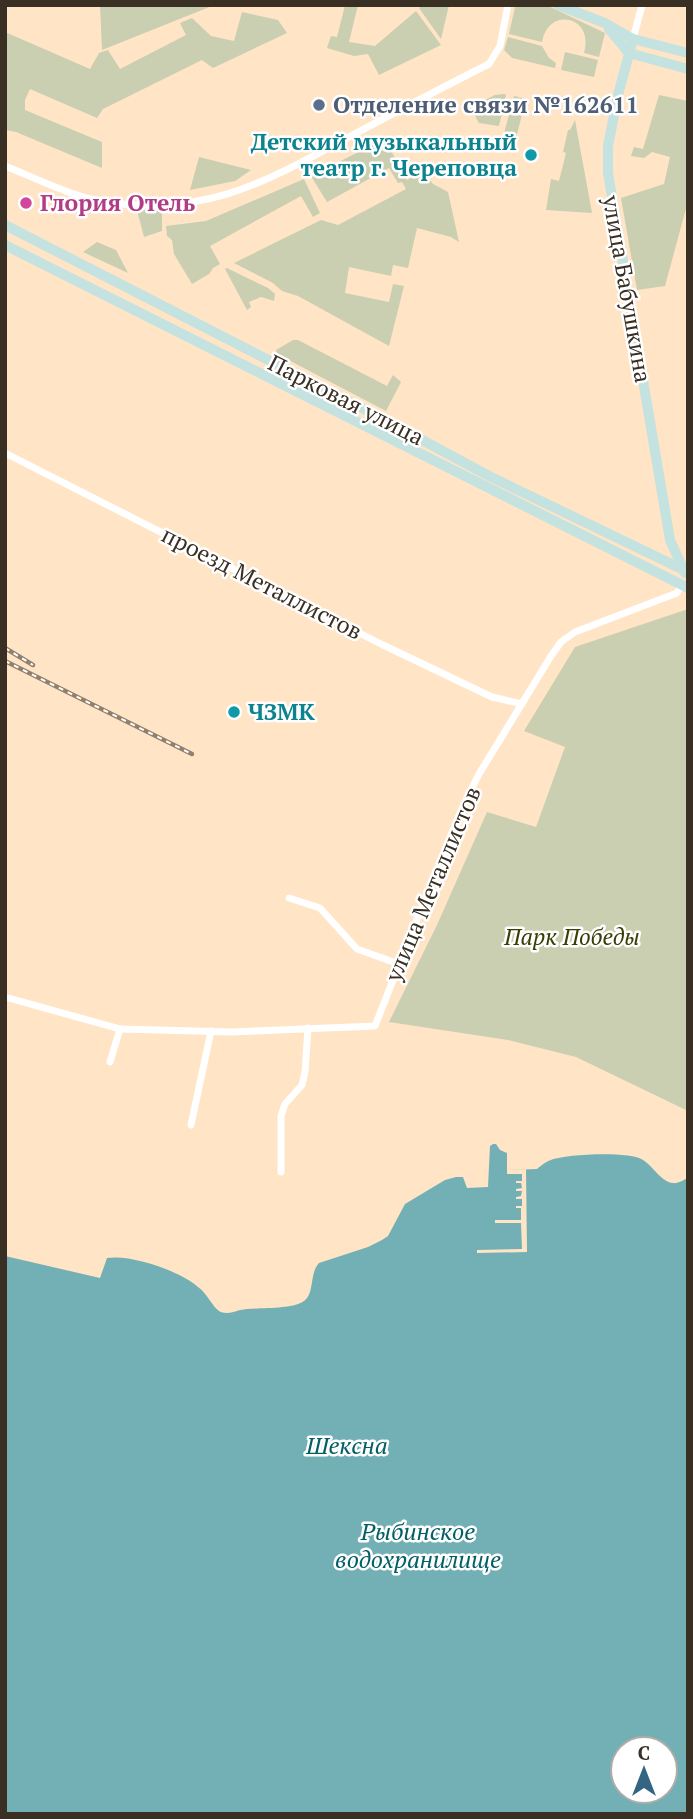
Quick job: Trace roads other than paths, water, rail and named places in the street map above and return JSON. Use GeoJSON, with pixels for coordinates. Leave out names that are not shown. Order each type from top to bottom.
{"type":"FeatureCollection","features":[{"type":"Feature","properties":{"kind":"main road"},"geometry":{"type":"LineString","coordinates":[[558,5],[605,23],[633,39],[688,52]]}},
{"type":"Feature","properties":{"kind":"main road"},"geometry":{"type":"LineString","coordinates":[[605,23],[629,53],[688,69]]}},
{"type":"Feature","properties":{"kind":"main road","name":"улица Бабушкина"},"geometry":{"type":"LineString","coordinates":[[633,39],[608,146],[607,173],[670,540],[687,572]]}},
{"type":"Feature","properties":{"kind":"main road","name":"Парковая улица"},"geometry":{"type":"LineString","coordinates":[[5,225],[491,477],[687,572]]}},
{"type":"Feature","properties":{"kind":"main road","name":"Парковая улица"},"geometry":{"type":"LineString","coordinates":[[5,245],[684,587]]}},
{"type":"Feature","properties":{"kind":"main road"},"geometry":{"type":"LineString","coordinates":[[684,587],[687,572]]}},
{"type":"Feature","properties":{"kind":"street"},"geometry":{"type":"LineString","coordinates":[[5,166],[79,196],[132,205],[164,206],[203,201],[233,193],[277,174],[489,64],[500,46],[508,5]]}},
{"type":"Feature","properties":{"kind":"street","name":"улица Бабушкина"},"geometry":{"type":"LineString","coordinates":[[633,39],[642,5]]}},
{"type":"Feature","properties":{"kind":"street","name":"проезд Металлистов"},"geometry":{"type":"LineString","coordinates":[[5,453],[383,645],[492,697],[522,704]]}},
{"type":"Feature","properties":{"kind":"street","name":"улица Металлистов"},"geometry":{"type":"LineString","coordinates":[[5,998],[120,1028],[232,1032],[375,1027],[463,806],[479,774],[556,649],[575,632],[677,593],[684,587]]}},
{"type":"Feature","properties":{"kind":"street"},"geometry":{"type":"LineString","coordinates":[[289,898],[320,908],[356,948],[399,964]]}},
{"type":"Feature","properties":{"kind":"street"},"geometry":{"type":"LineString","coordinates":[[110,1062],[120,1028]]}},
{"type":"Feature","properties":{"kind":"street"},"geometry":{"type":"LineString","coordinates":[[281,1172],[281,1116],[285,1104],[302,1085],[308,1028]]}},
{"type":"Feature","properties":{"kind":"street"},"geometry":{"type":"LineString","coordinates":[[191,1125],[212,1031]]}},
{"type":"Feature","properties":{"kind":"water","name":"Рыбинское водохранилище"},"geometry":{"type":"Polygon","coordinates":[[[493,1144],[507,1153],[511,1170],[537,1169],[559,1158],[612,1154],[643,1160],[669,1182],[677,1183],[688,1178],[688,1814],[5,1814],[5,1256],[100,1278],[107,1258],[142,1261],[190,1281],[221,1312],[291,1306],[307,1298],[319,1263],[368,1247],[388,1236],[405,1204],[445,1180],[456,1177],[463,1177],[467,1188],[488,1187],[490,1146],[493,1144]]]}},
{"type":"Feature","properties":{"kind":"railway"},"geometry":{"type":"LineString","coordinates":[[5,648],[33,665]]}},
{"type":"Feature","properties":{"kind":"railway"},"geometry":{"type":"LineString","coordinates":[[5,661],[192,754]]}},
{"type":"Feature","properties":{"kind":"place","name":"Отделение связи №162611"},"geometry":{"type":"Point","coordinates":[319,105]}},
{"type":"Feature","properties":{"kind":"place","name":"Детский музыкальный театр г. Череповца"},"geometry":{"type":"Point","coordinates":[531,155]}},
{"type":"Feature","properties":{"kind":"place","name":"Глория Отель"},"geometry":{"type":"Point","coordinates":[26,203]}},
{"type":"Feature","properties":{"kind":"place","name":"ЧЗМК"},"geometry":{"type":"Point","coordinates":[234,712]}},
{"type":"Feature","properties":{"kind":"park label","name":"Парк Победы"},"geometry":{"type":"Point","coordinates":[572,937]}},
{"type":"Feature","properties":{"kind":"water label","name":"Шексна"},"geometry":{"type":"Point","coordinates":[347,1446]}}]}
